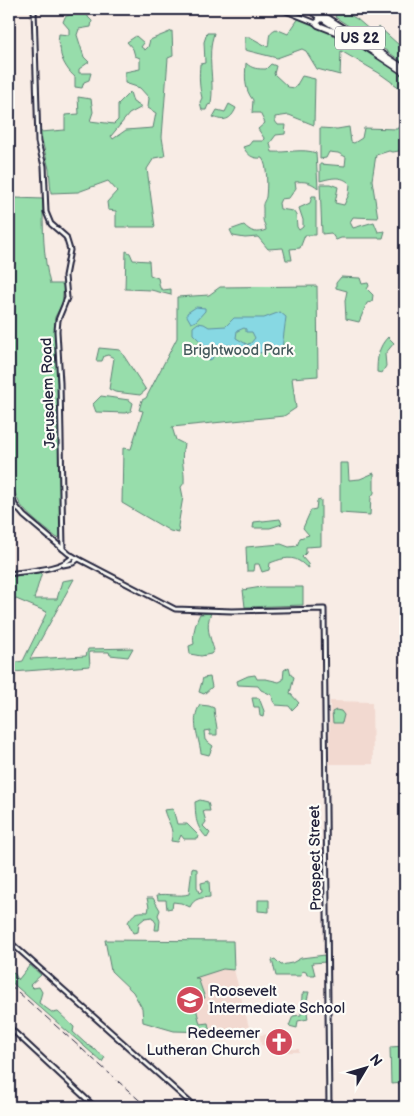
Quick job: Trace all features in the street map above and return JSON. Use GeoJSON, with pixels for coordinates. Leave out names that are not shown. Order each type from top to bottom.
{"type":"FeatureCollection","features":[{"type":"Feature","properties":{"kind":"highway","name":"US 22"},"geometry":{"type":"LineString","coordinates":[[308,9],[315,11],[405,69]]}},
{"type":"Feature","properties":{"kind":"highway"},"geometry":{"type":"LineString","coordinates":[[315,11],[320,19],[316,23],[366,46]]}},
{"type":"Feature","properties":{"kind":"highway","name":"US 22"},"geometry":{"type":"LineString","coordinates":[[315,11],[405,73]]}},
{"type":"Feature","properties":{"kind":"street","name":"Jerusalem Road"},"geometry":{"type":"LineString","coordinates":[[34,9],[38,142],[44,166],[46,212],[51,224],[66,237],[70,250],[66,276],[67,298],[58,320],[57,331],[60,382],[63,549]]}},
{"type":"Feature","properties":{"kind":"street"},"geometry":{"type":"LineString","coordinates":[[280,9],[316,23]]}},
{"type":"Feature","properties":{"kind":"street"},"geometry":{"type":"LineString","coordinates":[[9,489],[15,505],[24,516],[63,549],[78,559],[73,563],[9,574]]}},
{"type":"Feature","properties":{"kind":"street"},"geometry":{"type":"LineString","coordinates":[[57,565],[69,561],[73,556]]}},
{"type":"Feature","properties":{"kind":"street","name":"Prospect Street"},"geometry":{"type":"LineString","coordinates":[[78,559],[175,609],[232,611],[324,609],[330,1107]]}},
{"type":"Feature","properties":{"kind":"street"},"geometry":{"type":"LineString","coordinates":[[9,941],[195,1107]]}},
{"type":"Feature","properties":{"kind":"street"},"geometry":{"type":"LineString","coordinates":[[9,1027],[95,1107]]}},
{"type":"Feature","properties":{"kind":"shaded area"},"geometry":{"type":"Polygon","coordinates":[[[330,701],[372,702],[373,764],[330,764],[330,701]]]}},
{"type":"Feature","properties":{"kind":"shaded area","name":"Roosevelt Intermediate School"},"geometry":{"type":"Polygon","coordinates":[[[223,969],[234,970],[249,1027],[210,1032],[174,1031],[143,1022],[142,1008],[133,992],[223,969]]]}},
{"type":"Feature","properties":{"kind":"shaded area"},"geometry":{"type":"Polygon","coordinates":[[[284,1033],[292,1036],[292,1049],[299,1049],[299,1052],[279,1052],[279,1047],[261,1045],[260,1035],[284,1033]]]}},
{"type":"Feature","properties":{"kind":"green space"},"geometry":{"type":"Polygon","coordinates":[[[81,9],[88,9],[88,17],[92,21],[91,27],[79,29],[77,35],[84,57],[89,62],[79,69],[79,73],[91,73],[89,80],[84,82],[82,88],[75,87],[75,77],[63,61],[58,43],[59,34],[69,35],[69,29],[63,22],[65,17],[81,9]]]}},
{"type":"Feature","properties":{"kind":"green space"},"geometry":{"type":"Polygon","coordinates":[[[339,9],[357,19],[371,31],[370,36],[367,38],[335,17],[339,9]]]}},
{"type":"Feature","properties":{"kind":"green space"},"geometry":{"type":"Polygon","coordinates":[[[299,18],[337,34],[374,54],[405,77],[405,106],[401,106],[404,91],[379,73],[341,51],[340,75],[317,69],[306,51],[302,49],[277,58],[245,50],[245,37],[250,37],[268,47],[271,32],[276,29],[288,34],[299,18]]]}},
{"type":"Feature","properties":{"kind":"green space"},"geometry":{"type":"Polygon","coordinates":[[[379,27],[399,45],[405,38],[405,64],[374,42],[379,27]]]}},
{"type":"Feature","properties":{"kind":"green space"},"geometry":{"type":"Polygon","coordinates":[[[172,31],[173,56],[168,58],[162,137],[165,156],[154,158],[147,169],[155,227],[116,227],[116,211],[108,210],[107,202],[117,191],[108,181],[78,192],[51,193],[49,169],[40,132],[65,130],[65,115],[79,114],[78,97],[91,99],[93,112],[90,121],[114,124],[118,120],[118,104],[130,92],[133,102],[142,107],[129,114],[111,136],[113,139],[126,130],[153,128],[156,113],[148,108],[149,98],[140,88],[125,83],[125,72],[140,69],[140,58],[135,56],[133,49],[127,42],[136,36],[144,43],[141,47],[145,50],[150,40],[172,31]]]}},
{"type":"Feature","properties":{"kind":"green space"},"geometry":{"type":"Polygon","coordinates":[[[207,33],[214,33],[211,51],[212,95],[211,104],[208,105],[206,110],[202,110],[200,102],[202,98],[200,64],[205,63],[204,42],[207,33]]]}},
{"type":"Feature","properties":{"kind":"green space"},"geometry":{"type":"Polygon","coordinates":[[[246,63],[258,69],[266,69],[271,64],[276,66],[274,74],[288,87],[295,88],[302,76],[315,79],[314,125],[289,115],[275,117],[278,125],[286,125],[285,134],[276,135],[270,143],[272,152],[306,151],[316,153],[318,188],[308,182],[295,182],[296,188],[289,198],[281,199],[279,203],[280,209],[293,211],[296,215],[299,230],[303,227],[303,220],[299,208],[310,203],[312,196],[316,196],[316,235],[305,235],[300,248],[290,249],[292,260],[286,260],[283,248],[268,249],[258,237],[245,238],[233,236],[230,230],[244,225],[254,232],[266,230],[263,220],[263,203],[266,197],[267,177],[264,161],[262,158],[251,156],[243,147],[249,145],[252,141],[263,141],[264,138],[258,129],[265,123],[260,113],[252,113],[253,100],[248,92],[246,83],[246,63]]]}},
{"type":"Feature","properties":{"kind":"green space"},"geometry":{"type":"Polygon","coordinates":[[[229,104],[236,108],[227,119],[213,117],[217,110],[225,112],[229,104]]]}},
{"type":"Feature","properties":{"kind":"green space"},"geometry":{"type":"Polygon","coordinates":[[[405,118],[405,142],[399,151],[389,151],[376,155],[372,180],[378,218],[353,217],[350,222],[353,228],[374,222],[378,232],[385,231],[383,238],[341,238],[336,240],[331,233],[322,234],[320,184],[330,184],[338,187],[335,203],[344,205],[349,194],[350,184],[340,178],[320,181],[320,164],[345,166],[346,157],[338,153],[329,152],[326,158],[320,159],[320,128],[337,129],[349,127],[351,142],[354,143],[362,138],[364,128],[397,129],[405,118]]]}},
{"type":"Feature","properties":{"kind":"green space"},"geometry":{"type":"Polygon","coordinates":[[[9,150],[12,150],[15,198],[43,199],[43,231],[50,284],[64,284],[62,304],[55,317],[61,479],[60,537],[57,538],[21,506],[14,488],[9,460],[9,150]]]}},
{"type":"Feature","properties":{"kind":"green space"},"geometry":{"type":"Polygon","coordinates":[[[126,251],[130,253],[133,260],[149,261],[150,275],[158,278],[160,288],[163,290],[171,289],[171,295],[151,290],[125,289],[126,251]]]}},
{"type":"Feature","properties":{"kind":"green space"},"geometry":{"type":"Polygon","coordinates":[[[341,277],[360,278],[362,284],[368,283],[367,289],[373,295],[372,302],[367,303],[359,322],[346,319],[345,301],[347,291],[336,288],[336,283],[341,277]]]}},
{"type":"Feature","properties":{"kind":"green space","name":"Brightwood Park"},"geometry":{"type":"Polygon","coordinates":[[[317,286],[318,376],[292,378],[296,408],[284,416],[172,427],[176,440],[184,444],[182,455],[184,483],[181,487],[183,497],[178,526],[179,533],[170,531],[122,503],[123,448],[131,449],[143,411],[139,410],[142,400],[146,398],[177,338],[177,297],[209,295],[220,287],[317,286]]]}},
{"type":"Feature","properties":{"kind":"green space"},"geometry":{"type":"Polygon","coordinates":[[[388,337],[394,343],[385,354],[386,366],[382,373],[377,372],[379,353],[388,337]]]}},
{"type":"Feature","properties":{"kind":"green space"},"geometry":{"type":"Polygon","coordinates":[[[99,348],[120,350],[146,390],[140,395],[115,392],[109,389],[114,358],[108,355],[104,356],[102,361],[96,361],[99,348]]]}},
{"type":"Feature","properties":{"kind":"green space"},"geometry":{"type":"Polygon","coordinates":[[[101,396],[129,400],[133,403],[131,411],[125,413],[96,412],[93,404],[101,396]]]}},
{"type":"Feature","properties":{"kind":"green space"},"geometry":{"type":"Polygon","coordinates":[[[340,463],[348,463],[349,480],[360,479],[374,473],[374,493],[371,497],[370,515],[340,513],[340,463]]]}},
{"type":"Feature","properties":{"kind":"green space"},"geometry":{"type":"Polygon","coordinates":[[[321,500],[321,546],[306,547],[306,553],[302,557],[309,568],[295,559],[288,558],[270,563],[269,570],[262,572],[259,564],[255,564],[254,571],[247,571],[246,547],[281,544],[289,547],[297,546],[300,538],[309,535],[303,528],[311,510],[316,509],[317,501],[321,500]]]}},
{"type":"Feature","properties":{"kind":"green space"},"geometry":{"type":"Polygon","coordinates":[[[280,519],[282,524],[270,528],[253,528],[254,522],[280,519]]]}},
{"type":"Feature","properties":{"kind":"green space"},"geometry":{"type":"Polygon","coordinates":[[[42,572],[34,599],[57,599],[62,581],[74,579],[30,659],[86,656],[88,649],[133,648],[128,657],[110,655],[109,652],[89,652],[90,666],[13,672],[12,663],[23,661],[47,612],[9,596],[9,577],[42,572]]]}},
{"type":"Feature","properties":{"kind":"green space"},"geometry":{"type":"Polygon","coordinates":[[[262,587],[303,587],[303,605],[245,607],[243,590],[262,587]]]}},
{"type":"Feature","properties":{"kind":"green space"},"geometry":{"type":"Polygon","coordinates":[[[211,613],[208,627],[214,650],[211,654],[201,656],[190,654],[189,646],[194,644],[195,628],[200,614],[211,613]]]}},
{"type":"Feature","properties":{"kind":"green space"},"geometry":{"type":"Polygon","coordinates":[[[289,667],[291,675],[294,677],[290,693],[299,703],[292,710],[289,706],[276,705],[272,695],[261,690],[258,686],[238,685],[237,681],[255,675],[257,679],[279,682],[283,680],[284,670],[289,667]]]}},
{"type":"Feature","properties":{"kind":"green space"},"geometry":{"type":"Polygon","coordinates":[[[210,677],[212,687],[204,694],[199,692],[203,678],[210,677]]]}},
{"type":"Feature","properties":{"kind":"green space"},"geometry":{"type":"Polygon","coordinates":[[[252,698],[259,698],[264,711],[263,717],[260,716],[259,707],[254,707],[252,698]]]}},
{"type":"Feature","properties":{"kind":"green space"},"geometry":{"type":"Polygon","coordinates":[[[200,705],[214,708],[217,735],[210,735],[210,730],[204,731],[205,740],[213,746],[209,755],[201,753],[196,729],[197,711],[200,705]]]}},
{"type":"Feature","properties":{"kind":"green space"},"geometry":{"type":"Polygon","coordinates":[[[336,710],[341,711],[344,715],[342,723],[333,723],[332,712],[336,710]]]}},
{"type":"Feature","properties":{"kind":"green space"},"geometry":{"type":"Polygon","coordinates":[[[200,800],[208,802],[210,811],[203,811],[206,822],[203,826],[210,833],[207,838],[200,829],[196,817],[195,802],[200,800]]]}},
{"type":"Feature","properties":{"kind":"green space"},"geometry":{"type":"Polygon","coordinates":[[[173,809],[177,824],[187,824],[199,836],[198,839],[184,839],[181,835],[178,842],[171,841],[172,832],[164,810],[173,809]]]}},
{"type":"Feature","properties":{"kind":"green space"},"geometry":{"type":"Polygon","coordinates":[[[192,868],[197,869],[199,893],[202,891],[201,883],[209,881],[210,897],[196,900],[190,907],[173,902],[172,908],[167,909],[166,900],[158,900],[157,895],[189,894],[192,868]]]}},
{"type":"Feature","properties":{"kind":"green space"},"geometry":{"type":"Polygon","coordinates":[[[147,898],[153,898],[160,910],[158,915],[160,920],[159,930],[155,930],[156,923],[152,917],[145,918],[139,923],[138,932],[133,933],[128,922],[136,913],[148,912],[147,898]]]}},
{"type":"Feature","properties":{"kind":"green space"},"geometry":{"type":"Polygon","coordinates":[[[258,900],[269,900],[269,912],[258,911],[258,900]]]}},
{"type":"Feature","properties":{"kind":"green space"},"geometry":{"type":"Polygon","coordinates":[[[105,940],[233,941],[234,970],[223,969],[195,978],[198,978],[205,998],[194,1000],[200,1024],[208,1023],[210,1032],[174,1031],[143,1022],[142,1008],[133,992],[111,971],[105,940]]]}},
{"type":"Feature","properties":{"kind":"green space"},"geometry":{"type":"Polygon","coordinates":[[[325,955],[326,962],[312,963],[315,975],[307,975],[306,972],[302,971],[301,976],[276,976],[272,960],[275,959],[281,965],[292,963],[301,958],[325,955]]]}},
{"type":"Feature","properties":{"kind":"green space"},"geometry":{"type":"Polygon","coordinates":[[[30,965],[41,975],[30,985],[33,988],[39,987],[42,992],[39,1003],[53,1013],[58,1012],[74,1027],[73,1032],[105,1057],[102,1062],[9,980],[9,968],[18,980],[30,965]]]}},
{"type":"Feature","properties":{"kind":"green space"},"geometry":{"type":"Polygon","coordinates":[[[304,992],[309,992],[306,1004],[308,1019],[298,1021],[297,1028],[289,1026],[293,1016],[301,1015],[302,995],[304,992]]]}},
{"type":"Feature","properties":{"kind":"green space"},"geometry":{"type":"Polygon","coordinates":[[[405,1046],[405,1083],[391,1084],[390,1047],[405,1046]]]}},
{"type":"Feature","properties":{"kind":"water"},"geometry":{"type":"Polygon","coordinates":[[[196,307],[205,308],[205,311],[196,321],[191,323],[187,313],[196,307]]]}},
{"type":"Feature","properties":{"kind":"water"},"geometry":{"type":"Polygon","coordinates":[[[280,312],[286,317],[282,348],[260,353],[237,354],[235,346],[227,345],[225,349],[216,349],[212,359],[208,360],[206,347],[193,334],[193,327],[198,323],[209,327],[226,326],[234,318],[264,318],[280,312]],[[246,329],[237,331],[236,338],[248,345],[255,338],[252,332],[246,332],[246,329]]]}},
{"type":"Feature","properties":{"kind":"railway"},"geometry":{"type":"LineString","coordinates":[[9,984],[147,1107]]}},
{"type":"Feature","properties":{"kind":"place","name":"Roosevelt Intermediate School"},"geometry":{"type":"Point","coordinates":[190,1000]}},
{"type":"Feature","properties":{"kind":"place","name":"Redeemer Lutheran Church"},"geometry":{"type":"Point","coordinates":[279,1042]}}]}
